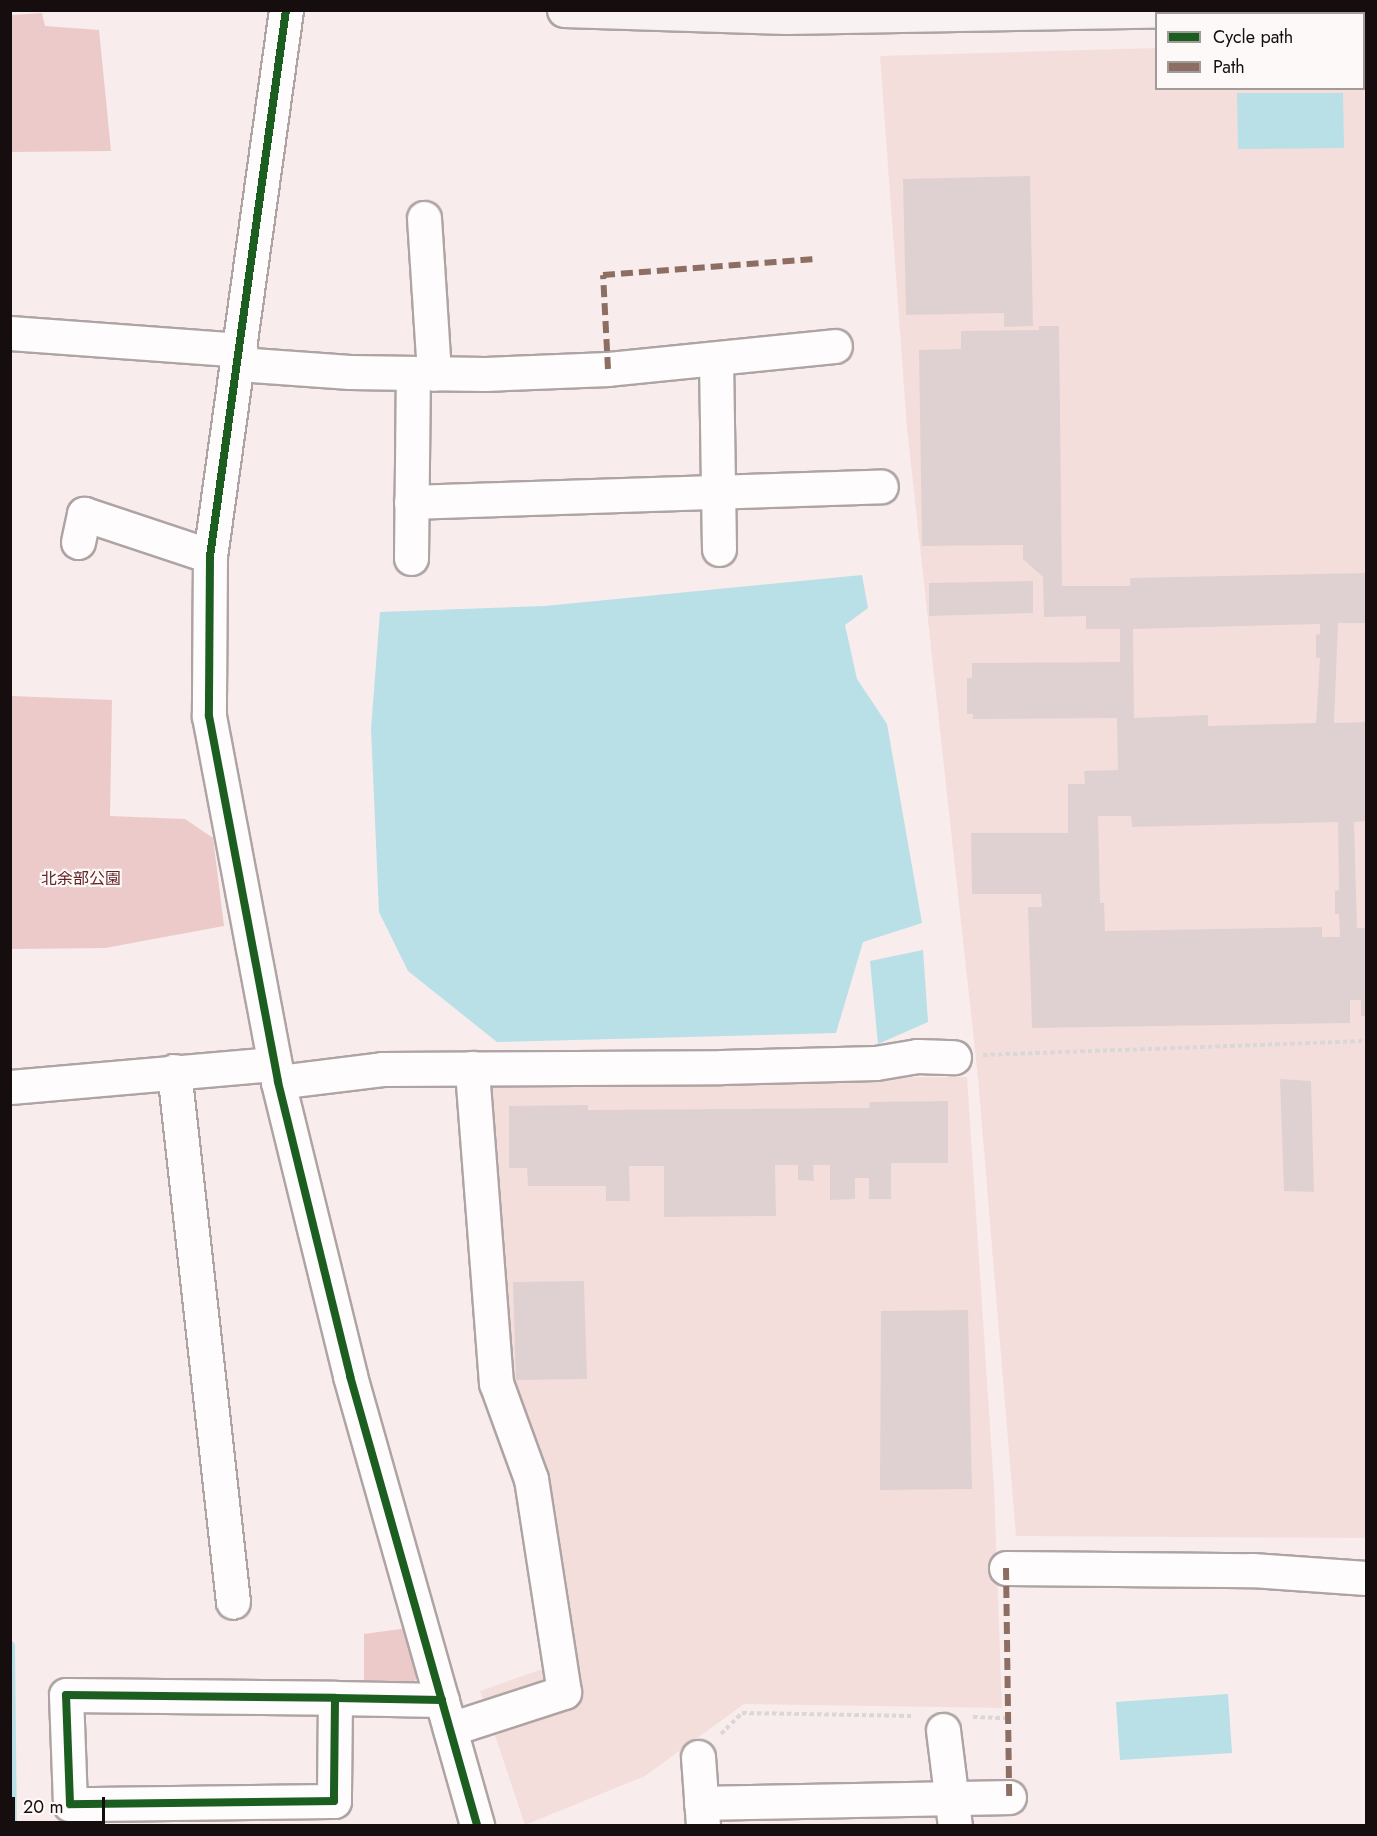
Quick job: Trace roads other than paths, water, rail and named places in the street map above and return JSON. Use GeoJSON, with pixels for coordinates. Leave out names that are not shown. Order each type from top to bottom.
{"type":"FeatureCollection","features":[{"type":"Feature","properties":{"kind":"main road"},"geometry":{"type":"LineString","coordinates":[[564,10],[786,14],[1175,10]]}},
{"type":"Feature","properties":{"kind":"street"},"geometry":{"type":"LineString","coordinates":[[286,10],[210,556],[208,716],[276,1073],[350,1376],[477,1826]]}},
{"type":"Feature","properties":{"kind":"street"},"geometry":{"type":"LineString","coordinates":[[411,558],[411,502],[423,374],[424,218]]}},
{"type":"Feature","properties":{"kind":"street"},"geometry":{"type":"LineString","coordinates":[[10,333],[423,374],[608,369],[836,346]]}},
{"type":"Feature","properties":{"kind":"street"},"geometry":{"type":"LineString","coordinates":[[716,359],[719,549]]}},
{"type":"Feature","properties":{"kind":"street"},"geometry":{"type":"LineString","coordinates":[[411,502],[881,486]]}},
{"type":"Feature","properties":{"kind":"street"},"geometry":{"type":"LineString","coordinates":[[78,542],[84,514],[210,556]]}},
{"type":"Feature","properties":{"kind":"street"},"geometry":{"type":"LineString","coordinates":[[10,1087],[174,1071],[276,1073],[382,1069],[721,1067],[876,1063],[917,1056],[954,1057]]}},
{"type":"Feature","properties":{"kind":"street"},"geometry":{"type":"LineString","coordinates":[[335,1698],[334,1802],[70,1804],[66,1695],[335,1698],[446,1715],[564,1692],[531,1479],[496,1383],[472,1068]]}},
{"type":"Feature","properties":{"kind":"street"},"geometry":{"type":"LineString","coordinates":[[174,1071],[233,1602]]}},
{"type":"Feature","properties":{"kind":"street"},"geometry":{"type":"LineString","coordinates":[[1006,1569],[1252,1570],[1366,1578]]}},
{"type":"Feature","properties":{"kind":"street"},"geometry":{"type":"LineString","coordinates":[[944,1721],[953,1811]]}},
{"type":"Feature","properties":{"kind":"street"},"geometry":{"type":"LineString","coordinates":[[698,1757],[702,1814],[953,1811],[1009,1797]]}},
{"type":"Feature","properties":{"kind":"water"},"geometry":{"type":"Polygon","coordinates":[[[1237,93],[1343,93],[1344,148],[1238,149],[1237,93]]]}},
{"type":"Feature","properties":{"kind":"water"},"geometry":{"type":"Polygon","coordinates":[[[862,575],[868,608],[845,625],[857,679],[887,724],[922,923],[863,942],[836,1033],[497,1042],[408,971],[379,912],[371,729],[380,612],[545,606],[862,575]]]}},
{"type":"Feature","properties":{"kind":"water"},"geometry":{"type":"Polygon","coordinates":[[[923,950],[928,1022],[878,1044],[870,961],[923,950]]]}},
{"type":"Feature","properties":{"kind":"water"},"geometry":{"type":"Polygon","coordinates":[[[1228,1694],[1232,1753],[1120,1760],[1116,1702],[1228,1694]]]}},
{"type":"Feature","properties":{"kind":"waterway"},"geometry":{"type":"LineString","coordinates":[[10,1645],[12,1826]]}},
{"type":"Feature","properties":{"kind":"park label","name":"北余部公園"},"geometry":{"type":"Point","coordinates":[81,879]}}]}
